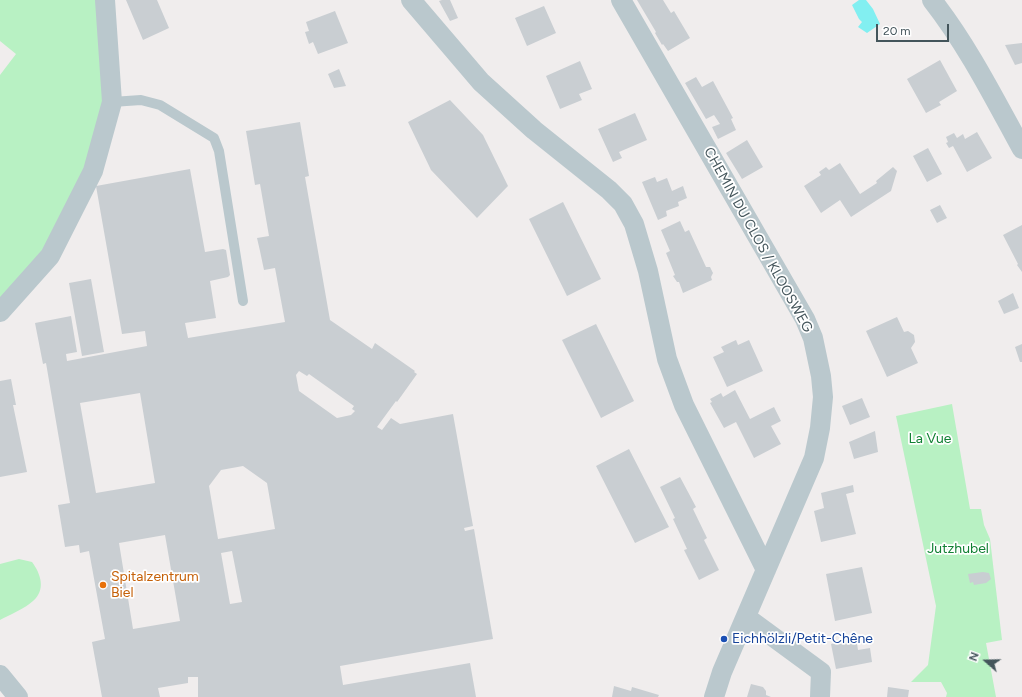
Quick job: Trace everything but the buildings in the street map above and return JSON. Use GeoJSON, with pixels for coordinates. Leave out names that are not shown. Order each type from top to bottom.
{"type":"FeatureCollection","features":[{"type":"Feature","properties":{"kind":"street"},"geometry":{"type":"LineString","coordinates":[[0,312],[50,256],[93,171],[112,102],[105,0]]}},
{"type":"Feature","properties":{"kind":"street"},"geometry":{"type":"LineString","coordinates":[[411,0],[481,82],[504,104],[609,190],[623,204],[634,224],[648,272],[667,359],[684,405],[766,570]]}},
{"type":"Feature","properties":{"kind":"street","name":"CHEMIN DU CLOS / KLOOSWEG"},"geometry":{"type":"LineString","coordinates":[[621,0],[805,319],[813,338],[823,397],[819,435],[814,458],[722,672],[714,697]]}},
{"type":"Feature","properties":{"kind":"street"},"geometry":{"type":"LineString","coordinates":[[932,0],[950,22],[976,65],[1022,148]]}},
{"type":"Feature","properties":{"kind":"street"},"geometry":{"type":"LineString","coordinates":[[746,616],[821,672],[820,697]]}},
{"type":"Feature","properties":{"kind":"street"},"geometry":{"type":"LineString","coordinates":[[0,675],[18,697]]}},
{"type":"Feature","properties":{"kind":"lane"},"geometry":{"type":"LineString","coordinates":[[112,102],[141,100],[160,105],[214,138],[219,151],[244,301]]}},
{"type":"Feature","properties":{"kind":"green space"},"geometry":{"type":"Polygon","coordinates":[[[0,0],[105,0],[112,102],[50,256],[0,311],[0,75],[16,54],[0,41],[0,0]]]}},
{"type":"Feature","properties":{"kind":"green space","name":"Jutzhubel"},"geometry":{"type":"Polygon","coordinates":[[[952,404],[970,509],[981,509],[984,525],[990,539],[1002,640],[986,643],[996,697],[946,697],[947,693],[941,682],[911,682],[928,665],[936,606],[896,416],[952,404]]]}},
{"type":"Feature","properties":{"kind":"green space"},"geometry":{"type":"Polygon","coordinates":[[[19,559],[32,562],[40,577],[40,592],[30,604],[0,620],[0,564],[19,559]]]}},
{"type":"Feature","properties":{"kind":"water"},"geometry":{"type":"Polygon","coordinates":[[[859,0],[866,0],[873,9],[880,24],[867,33],[858,27],[862,22],[852,5],[859,0]]]}},
{"type":"Feature","properties":{"kind":"place","name":"Spitalzentrum Biel"},"geometry":{"type":"Point","coordinates":[103,585]}},
{"type":"Feature","properties":{"kind":"place","name":"Eichhölzli/Petit-Chêne"},"geometry":{"type":"Point","coordinates":[724,639]}},
{"type":"Feature","properties":{"kind":"park label","name":"La Vue"},"geometry":{"type":"Point","coordinates":[930,439]}}]}
